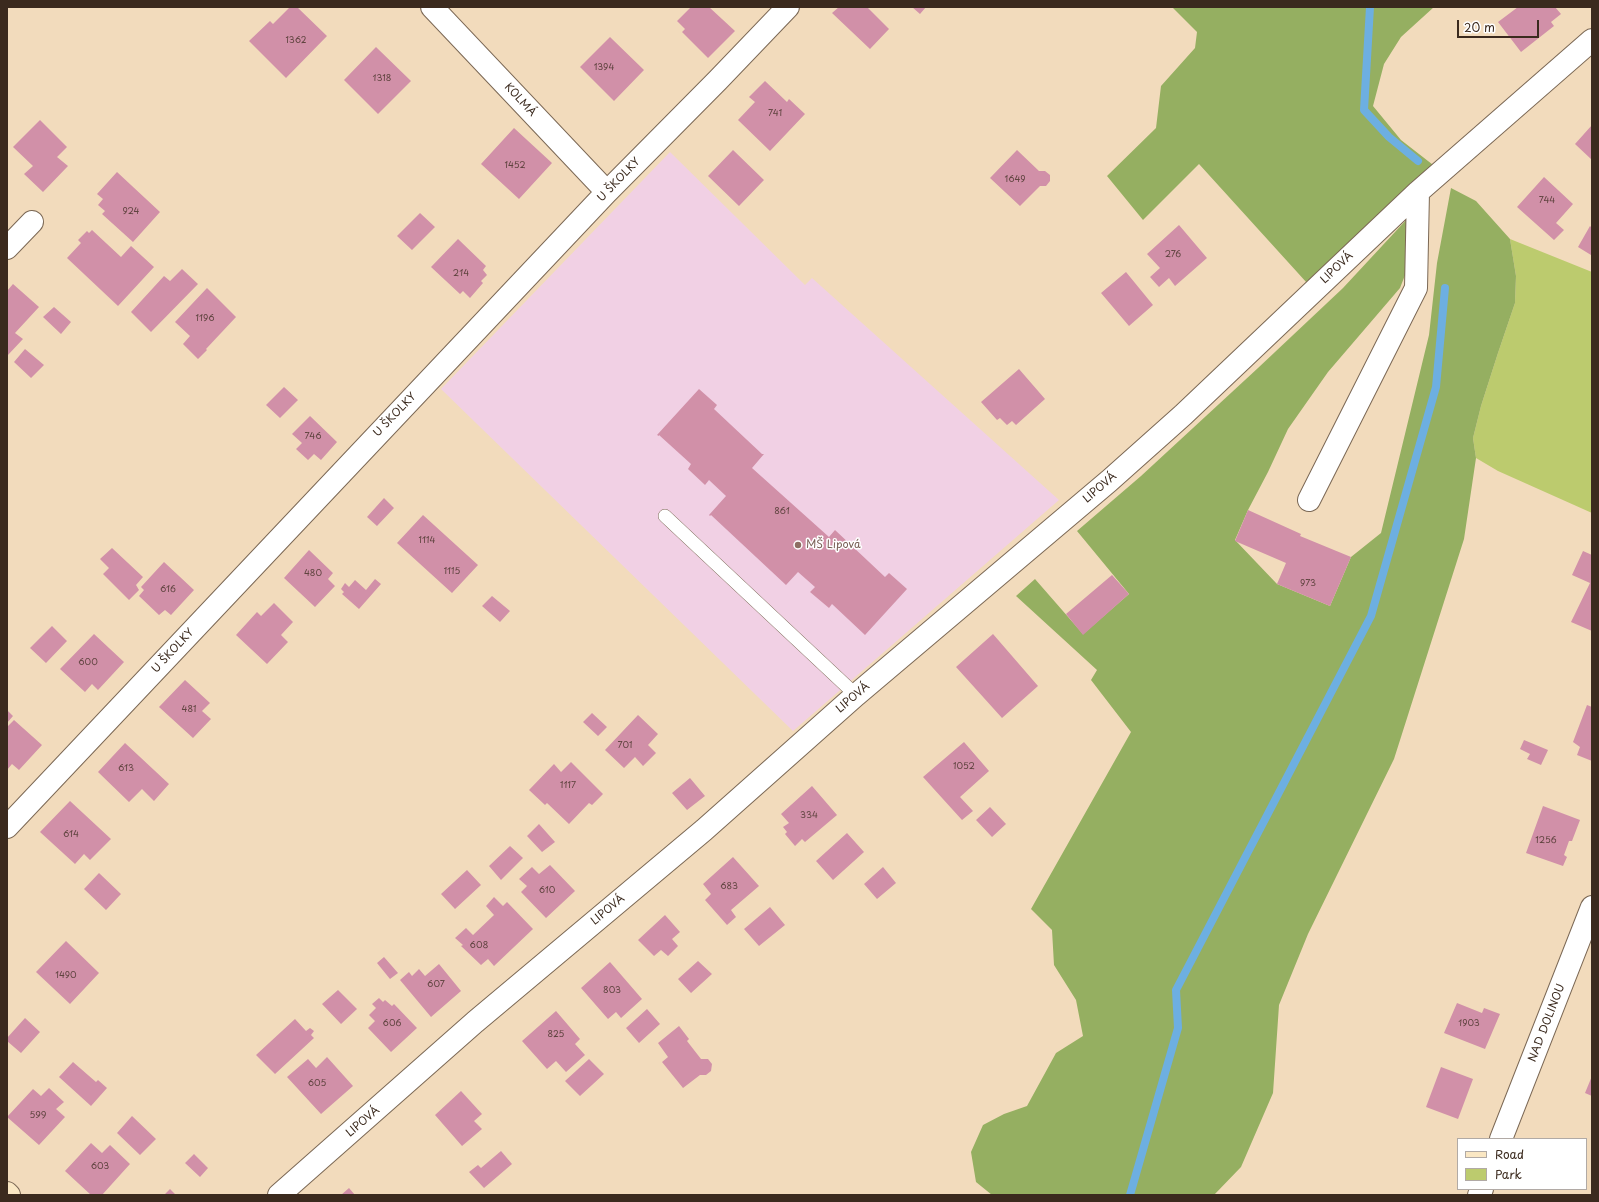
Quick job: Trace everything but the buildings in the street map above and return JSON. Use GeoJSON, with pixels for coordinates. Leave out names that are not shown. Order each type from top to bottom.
{"type":"FeatureCollection","features":[{"type":"Feature","properties":{"kind":"street","name":"KOLMÁ"},"geometry":{"type":"LineString","coordinates":[[432,7],[607,192]]}},
{"type":"Feature","properties":{"kind":"street","name":"U ŠKOLKY"},"geometry":{"type":"LineString","coordinates":[[11,814],[607,192],[788,7]]}},
{"type":"Feature","properties":{"kind":"street","name":"LIPOVÁ"},"geometry":{"type":"LineString","coordinates":[[280,1195],[475,1022],[704,830],[856,695],[1109,481],[1183,415],[1418,192],[1592,40]]}},
{"type":"Feature","properties":{"kind":"street"},"geometry":{"type":"LineString","coordinates":[[1309,500],[1416,288],[1418,192]]}},
{"type":"Feature","properties":{"kind":"street"},"geometry":{"type":"LineString","coordinates":[[7,248],[32,222]]}},
{"type":"Feature","properties":{"kind":"street","name":"NAD DOLINOU"},"geometry":{"type":"LineString","coordinates":[[1501,1138],[1592,907]]}},
{"type":"Feature","properties":{"kind":"lane"},"geometry":{"type":"LineString","coordinates":[[666,516],[856,695]]}},
{"type":"Feature","properties":{"kind":"shaded area"},"geometry":{"type":"Polygon","coordinates":[[[670,152],[805,285],[812,278],[1059,500],[793,731],[441,389],[670,152]]]}},
{"type":"Feature","properties":{"kind":"green space"},"geometry":{"type":"Polygon","coordinates":[[[1172,7],[1434,7],[1401,37],[1384,64],[1373,106],[1401,140],[1437,168],[1307,283],[1199,164],[1143,220],[1107,176],[1156,128],[1161,86],[1195,48],[1197,32],[1172,7]]]}},
{"type":"Feature","properties":{"kind":"green space"},"geometry":{"type":"Polygon","coordinates":[[[1451,188],[1476,201],[1510,239],[1516,276],[1515,303],[1481,406],[1473,438],[1476,458],[1464,539],[1394,759],[1308,934],[1279,1005],[1273,1093],[1241,1167],[1214,1195],[992,1195],[976,1182],[971,1152],[983,1125],[1004,1114],[1027,1106],[1056,1053],[1083,1036],[1076,1000],[1054,965],[1052,930],[1031,909],[1131,732],[1091,680],[1097,670],[1016,596],[1035,579],[1083,634],[1129,594],[1077,531],[1141,476],[1343,288],[1408,218],[1409,265],[1400,288],[1328,372],[1288,429],[1235,540],[1277,584],[1330,606],[1351,557],[1381,533],[1429,335],[1437,263],[1451,188]]]}},
{"type":"Feature","properties":{"kind":"green space"},"geometry":{"type":"Polygon","coordinates":[[[1510,239],[1592,272],[1592,513],[1498,471],[1476,458],[1473,438],[1481,406],[1515,303],[1516,276],[1510,239]]]}},
{"type":"Feature","properties":{"kind":"waterway"},"geometry":{"type":"LineString","coordinates":[[1370,7],[1364,110],[1389,137],[1418,161]]}},
{"type":"Feature","properties":{"kind":"waterway"},"geometry":{"type":"LineString","coordinates":[[1130,1195],[1178,1028],[1176,990],[1371,616],[1436,387],[1445,288]]}},
{"type":"Feature","properties":{"kind":"place","name":"MŠ Lipová"},"geometry":{"type":"Point","coordinates":[798,545]}}]}
